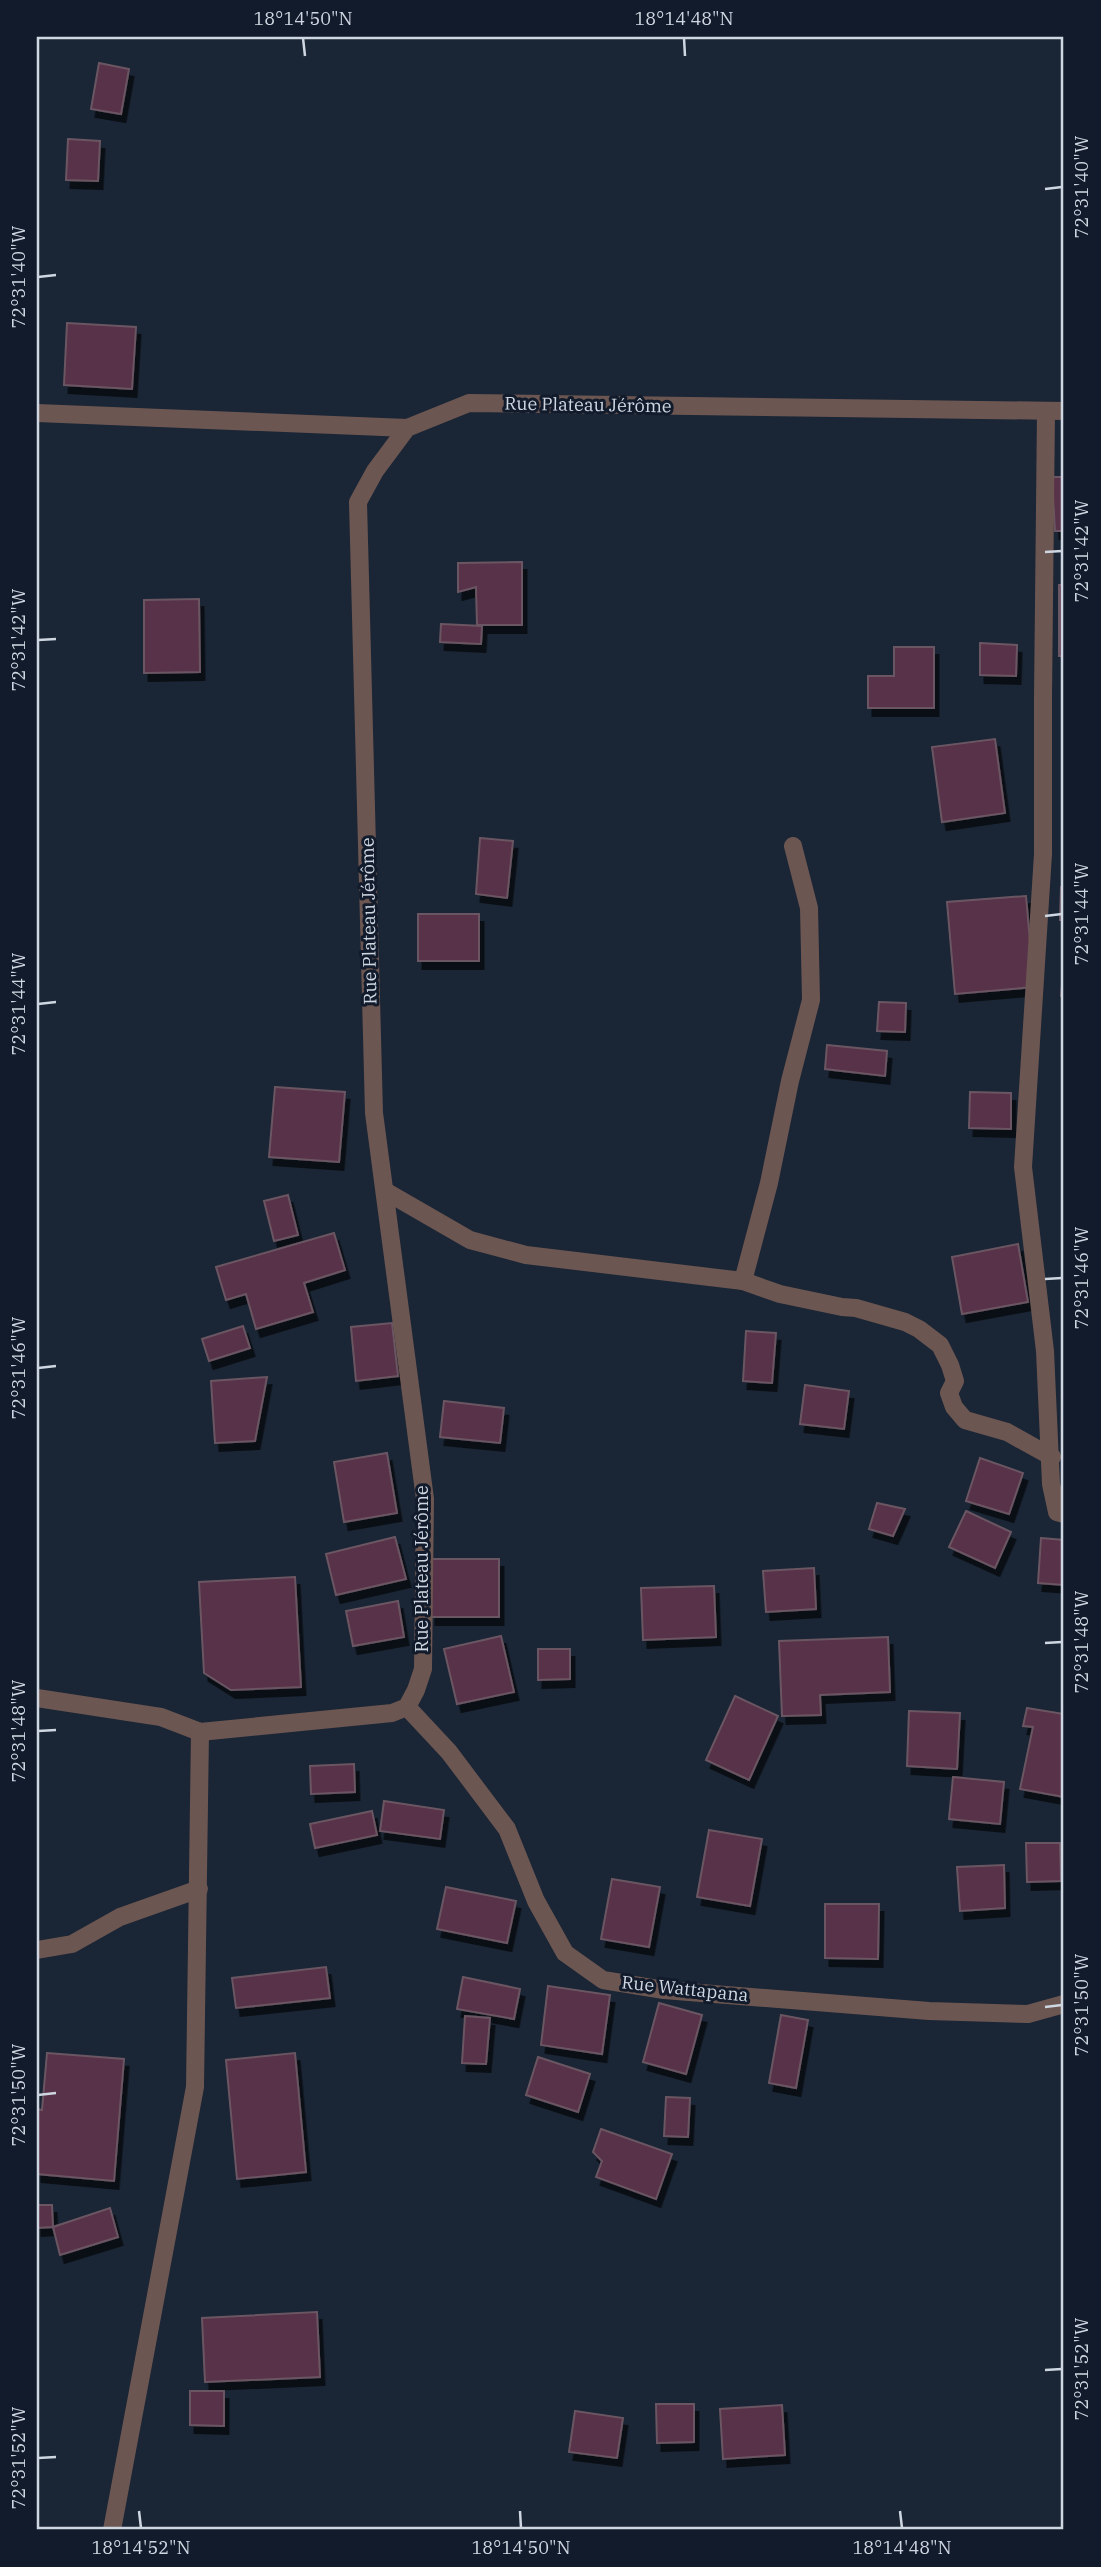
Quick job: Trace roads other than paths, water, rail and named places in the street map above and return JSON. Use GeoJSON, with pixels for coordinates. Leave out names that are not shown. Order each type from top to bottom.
{"type":"FeatureCollection","features":[{"type":"Feature","properties":{"kind":"street","name":"Rue Plateau Jérôme"},"geometry":{"type":"LineString","coordinates":[[407,1707],[423,1669],[425,1499],[374,1113],[358,502],[375,471],[407,429],[469,404],[1055,411]]}},
{"type":"Feature","properties":{"kind":"street"},"geometry":{"type":"LineString","coordinates":[[1055,411],[1042,697],[1043,854],[1023,1167],[1045,1350],[1052,1457],[1051,1483],[1057,1512],[1064,1514]]}},
{"type":"Feature","properties":{"kind":"street"},"geometry":{"type":"LineString","coordinates":[[37,413],[407,429]]}},
{"type":"Feature","properties":{"kind":"street"},"geometry":{"type":"LineString","coordinates":[[743,1281],[769,1183],[790,1081],[811,1000],[809,908],[793,846]]}},
{"type":"Feature","properties":{"kind":"street"},"geometry":{"type":"LineString","coordinates":[[385,1191],[470,1240],[526,1255],[743,1281],[780,1294],[856,1308],[905,1322],[940,1345],[955,1381],[949,1393],[954,1407],[965,1420],[1007,1432],[1052,1457]]}},
{"type":"Feature","properties":{"kind":"street"},"geometry":{"type":"LineString","coordinates":[[37,1698],[161,1717],[200,1732],[392,1713],[407,1707]]}},
{"type":"Feature","properties":{"kind":"street","name":"Rue Wattapana"},"geometry":{"type":"LineString","coordinates":[[407,1707],[449,1752],[507,1829],[536,1901],[565,1953],[603,1980],[664,1990],[929,2011],[1028,2014],[1064,2004]]}},
{"type":"Feature","properties":{"kind":"street"},"geometry":{"type":"LineString","coordinates":[[112,2530],[195,2087],[200,1889],[200,1732]]}},
{"type":"Feature","properties":{"kind":"street"},"geometry":{"type":"LineString","coordinates":[[37,1950],[72,1944],[120,1917],[200,1889]]}}]}
